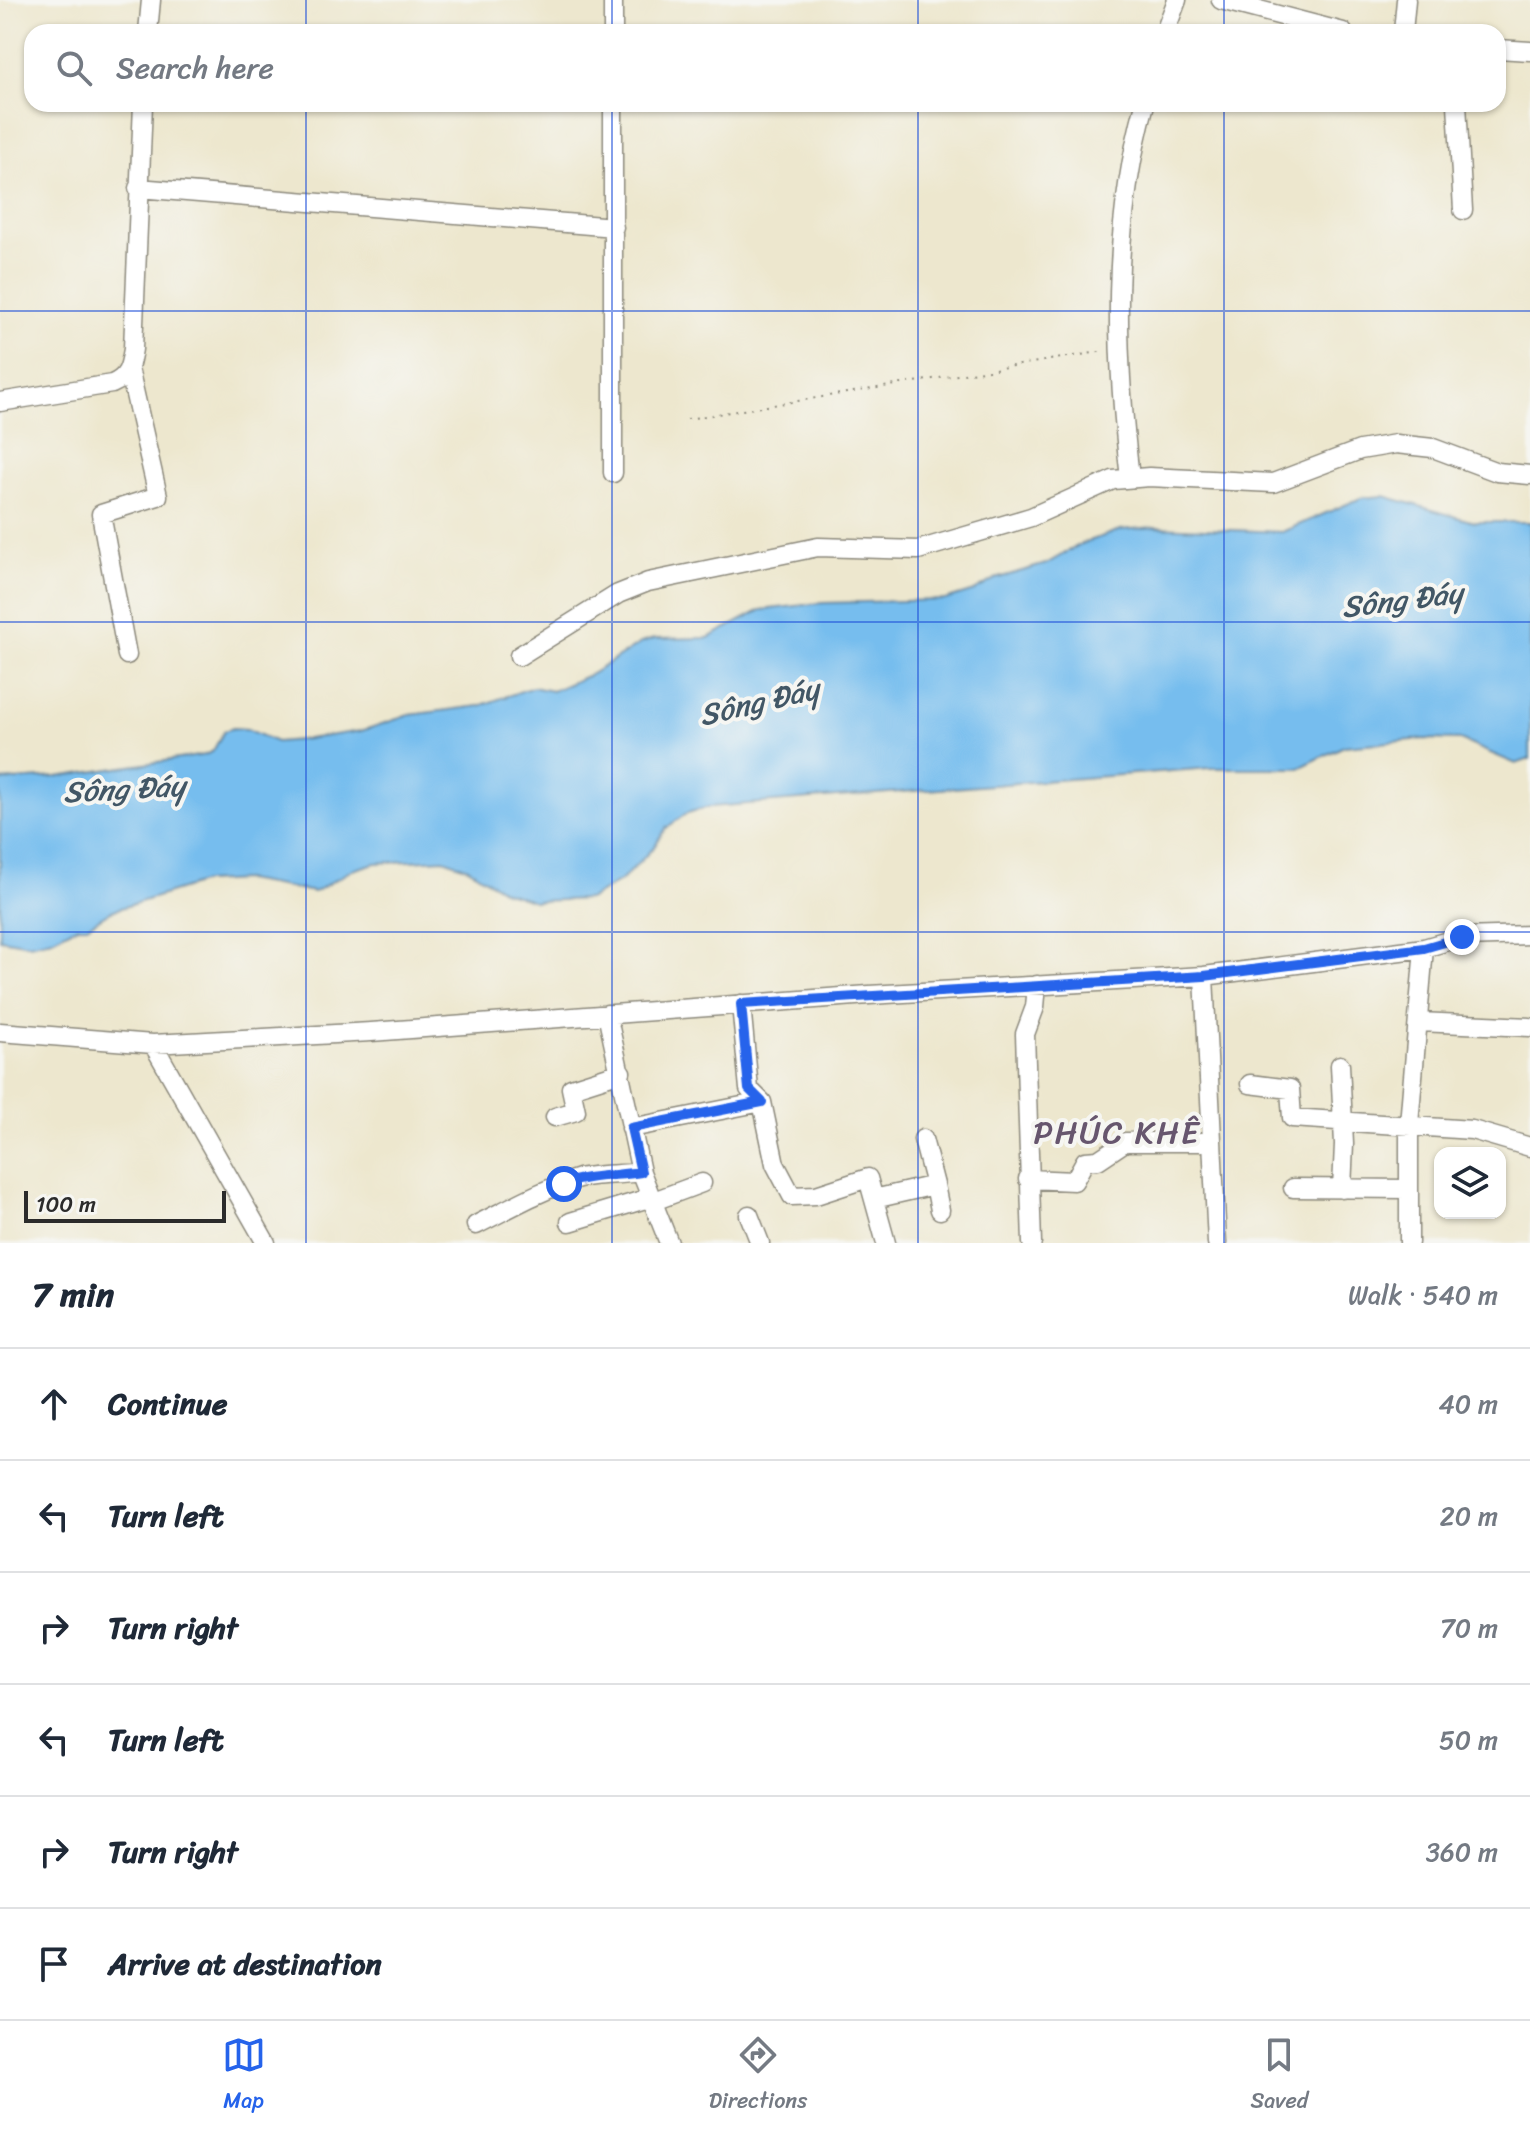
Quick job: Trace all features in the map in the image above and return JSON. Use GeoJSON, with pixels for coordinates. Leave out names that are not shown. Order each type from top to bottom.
{"type":"FeatureCollection","features":[{"type":"Feature","properties":{"kind":"street"},"geometry":{"type":"LineString","coordinates":[[149,24],[151,0]]}},
{"type":"Feature","properties":{"kind":"street"},"geometry":{"type":"LineString","coordinates":[[613,0],[613,24]]}},
{"type":"Feature","properties":{"kind":"street"},"geometry":{"type":"LineString","coordinates":[[1168,24],[1177,0]]}},
{"type":"Feature","properties":{"kind":"street"},"geometry":{"type":"LineString","coordinates":[[1221,0],[1277,7],[1322,24]]}},
{"type":"Feature","properties":{"kind":"street"},"geometry":{"type":"LineString","coordinates":[[1404,24],[1406,0]]}},
{"type":"Feature","properties":{"kind":"street"},"geometry":{"type":"LineString","coordinates":[[1506,50],[1530,51]]}},
{"type":"Feature","properties":{"kind":"street"},"geometry":{"type":"LineString","coordinates":[[0,402],[112,384],[123,379],[129,368],[133,349],[143,112]]}},
{"type":"Feature","properties":{"kind":"street"},"geometry":{"type":"LineString","coordinates":[[613,112],[613,473]]}},
{"type":"Feature","properties":{"kind":"street"},"geometry":{"type":"LineString","coordinates":[[1130,478],[1119,386],[1118,280],[1125,186],[1143,112]]}},
{"type":"Feature","properties":{"kind":"street"},"geometry":{"type":"LineString","coordinates":[[1457,112],[1463,210]]}},
{"type":"Feature","properties":{"kind":"street"},"geometry":{"type":"LineString","coordinates":[[138,188],[614,227]]}},
{"type":"Feature","properties":{"kind":"street"},"geometry":{"type":"LineString","coordinates":[[127,655],[102,512],[158,496],[129,368]]}},
{"type":"Feature","properties":{"kind":"street"},"geometry":{"type":"LineString","coordinates":[[519,656],[618,594],[648,582],[818,547],[918,550],[1031,517],[1098,485],[1130,478],[1273,483],[1360,450],[1396,444],[1433,448],[1497,472],[1530,475]]}},
{"type":"Feature","properties":{"kind":"street"},"geometry":{"type":"LineString","coordinates":[[0,1032],[153,1044],[1204,976],[1424,948],[1462,937],[1530,935]]}},
{"type":"Feature","properties":{"kind":"street"},"geometry":{"type":"LineString","coordinates":[[1409,1243],[1409,1124],[1424,948]]}},
{"type":"Feature","properties":{"kind":"street"},"geometry":{"type":"LineString","coordinates":[[1204,976],[1217,1243]]}},
{"type":"Feature","properties":{"kind":"street"},"geometry":{"type":"LineString","coordinates":[[1036,1242],[1028,1179],[1025,1034],[1035,1007],[1037,985]]}},
{"type":"Feature","properties":{"kind":"street"},"geometry":{"type":"LineString","coordinates":[[741,1004],[749,1089],[762,1102],[775,1164],[792,1196],[816,1195],[868,1178],[886,1243]]}},
{"type":"Feature","properties":{"kind":"street"},"geometry":{"type":"LineString","coordinates":[[607,1014],[641,1172],[669,1243]]}},
{"type":"Feature","properties":{"kind":"street"},"geometry":{"type":"LineString","coordinates":[[1419,1022],[1530,1027]]}},
{"type":"Feature","properties":{"kind":"street"},"geometry":{"type":"LineString","coordinates":[[153,1044],[266,1243]]}},
{"type":"Feature","properties":{"kind":"street"},"geometry":{"type":"LineString","coordinates":[[1340,1065],[1344,1121],[1342,1189]]}},
{"type":"Feature","properties":{"kind":"street"},"geometry":{"type":"LineString","coordinates":[[555,1117],[576,1111],[571,1088],[621,1072]]}},
{"type":"Feature","properties":{"kind":"street"},"geometry":{"type":"LineString","coordinates":[[1250,1084],[1290,1089],[1292,1118],[1472,1130],[1530,1147]]}},
{"type":"Feature","properties":{"kind":"street"},"geometry":{"type":"LineString","coordinates":[[631,1128],[762,1102]]}},
{"type":"Feature","properties":{"kind":"street"},"geometry":{"type":"LineString","coordinates":[[923,1139],[940,1210]]}},
{"type":"Feature","properties":{"kind":"street"},"geometry":{"type":"LineString","coordinates":[[1028,1179],[1074,1181],[1085,1161],[1098,1160],[1125,1142],[1212,1142]]}},
{"type":"Feature","properties":{"kind":"street"},"geometry":{"type":"LineString","coordinates":[[476,1225],[549,1188],[583,1177],[608,1178],[641,1172]]}},
{"type":"Feature","properties":{"kind":"street"},"geometry":{"type":"LineString","coordinates":[[570,1222],[702,1183]]}},
{"type":"Feature","properties":{"kind":"street"},"geometry":{"type":"LineString","coordinates":[[874,1199],[935,1185]]}},
{"type":"Feature","properties":{"kind":"street"},"geometry":{"type":"LineString","coordinates":[[1293,1188],[1407,1189]]}},
{"type":"Feature","properties":{"kind":"street"},"geometry":{"type":"LineString","coordinates":[[749,1215],[760,1243]]}},
{"type":"Feature","properties":{"kind":"path"},"geometry":{"type":"LineString","coordinates":[[687,419],[1119,349]]}},
{"type":"Feature","properties":{"kind":"water","name":"Sông Đáy"},"geometry":{"type":"Polygon","coordinates":[[[1384,496],[1474,522],[1530,522],[1530,759],[1516,764],[1460,740],[1424,739],[1344,746],[1299,768],[1211,768],[709,807],[687,813],[665,829],[654,847],[623,879],[590,899],[534,901],[504,891],[468,868],[444,859],[375,863],[352,870],[314,892],[245,880],[204,882],[111,911],[87,926],[77,926],[52,939],[29,944],[0,939],[0,781],[57,777],[205,755],[213,751],[224,731],[233,728],[247,729],[276,742],[361,731],[409,715],[479,706],[533,687],[552,691],[591,674],[641,643],[654,639],[708,638],[761,610],[822,603],[945,600],[974,591],[995,579],[1046,564],[1081,544],[1120,530],[1155,527],[1282,532],[1361,498],[1384,496]]]}},
{"type":"Feature","properties":{"kind":"district","name":"PHÚC KHÊ"},"geometry":{"type":"Point","coordinates":[1117,1132]}},
{"type":"Feature","properties":{"kind":"route"},"geometry":{"type":"LineString","coordinates":[[564,1184],[583,1177],[608,1178],[641,1172],[631,1128],[762,1102],[749,1089],[741,1004],[1204,976],[1424,948],[1462,937]]}}]}
